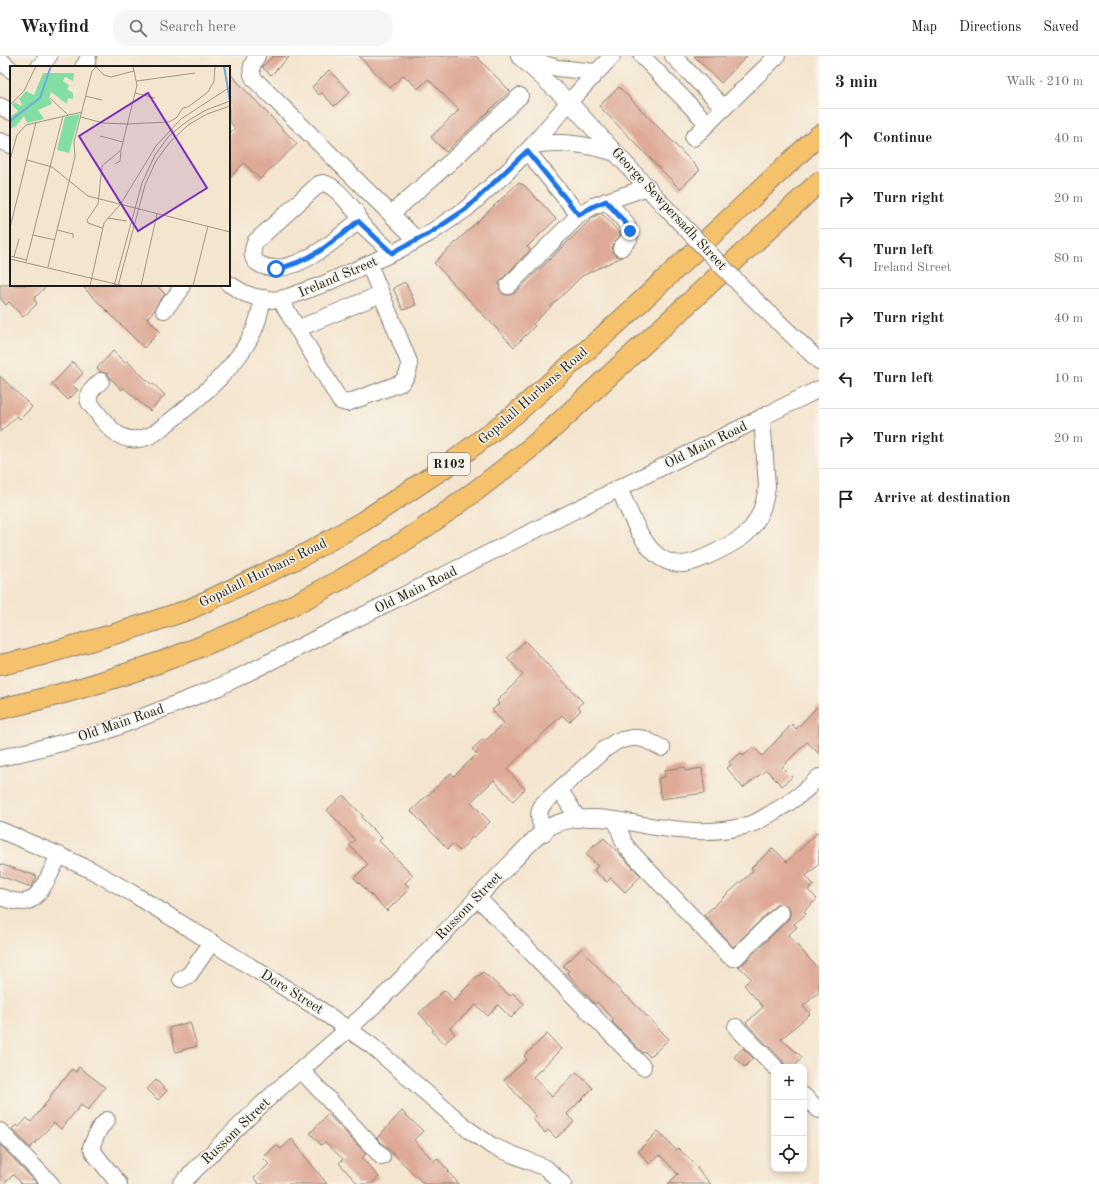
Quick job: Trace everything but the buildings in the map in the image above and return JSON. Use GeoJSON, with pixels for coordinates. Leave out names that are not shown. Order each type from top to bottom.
{"type":"FeatureCollection","features":[{"type":"Feature","properties":{"kind":"main road","name":"Gopalall Hurbans Road"},"geometry":{"type":"LineString","coordinates":[[0,665],[28,659],[106,637],[188,610],[300,557],[362,522],[447,466],[515,414],[621,320],[819,135]]}},
{"type":"Feature","properties":{"kind":"main road","name":"R102"},"geometry":{"type":"LineString","coordinates":[[0,709],[48,698],[95,684],[193,650],[276,613],[331,585],[419,531],[533,445],[819,182]]}},
{"type":"Feature","properties":{"kind":"street"},"geometry":{"type":"LineString","coordinates":[[40,66],[50,56]]}},
{"type":"Feature","properties":{"kind":"street"},"geometry":{"type":"LineString","coordinates":[[84,66],[87,62],[88,56]]}},
{"type":"Feature","properties":{"kind":"street"},"geometry":{"type":"LineString","coordinates":[[257,56],[251,68],[251,73],[254,79],[417,240]]}},
{"type":"Feature","properties":{"kind":"street"},"geometry":{"type":"LineString","coordinates":[[519,56],[557,68],[596,72]]}},
{"type":"Feature","properties":{"kind":"street","name":"George Sewpersadh Street"},"geometry":{"type":"LineString","coordinates":[[519,56],[568,102],[666,208],[746,291],[819,362]]}},
{"type":"Feature","properties":{"kind":"street","name":"Ireland Street"},"geometry":{"type":"LineString","coordinates":[[230,285],[244,293],[263,298],[274,300],[288,297],[324,284],[369,264],[430,233],[466,209],[530,148],[568,102],[612,56]]}},
{"type":"Feature","properties":{"kind":"street"},"geometry":{"type":"LineString","coordinates":[[642,56],[708,124]]}},
{"type":"Feature","properties":{"kind":"street"},"geometry":{"type":"LineString","coordinates":[[673,56],[724,108]]}},
{"type":"Feature","properties":{"kind":"street"},"geometry":{"type":"LineString","coordinates":[[693,138],[777,56]]}},
{"type":"Feature","properties":{"kind":"street"},"geometry":{"type":"LineString","coordinates":[[0,60],[10,69]]}},
{"type":"Feature","properties":{"kind":"street"},"geometry":{"type":"LineString","coordinates":[[391,214],[457,156],[520,96]]}},
{"type":"Feature","properties":{"kind":"street"},"geometry":{"type":"LineString","coordinates":[[0,106],[10,111]]}},
{"type":"Feature","properties":{"kind":"street"},"geometry":{"type":"LineString","coordinates":[[0,141],[10,145]]}},
{"type":"Feature","properties":{"kind":"street"},"geometry":{"type":"LineString","coordinates":[[579,215],[530,148],[560,142],[586,145],[616,153]]}},
{"type":"Feature","properties":{"kind":"street"},"geometry":{"type":"LineString","coordinates":[[358,221],[327,247],[295,264],[276,269],[258,264],[252,258],[255,242],[319,184],[323,183],[334,188],[357,213],[359,219],[358,221],[392,253]]}},
{"type":"Feature","properties":{"kind":"street"},"geometry":{"type":"LineString","coordinates":[[508,286],[579,215],[606,201],[648,187]]}},
{"type":"Feature","properties":{"kind":"street"},"geometry":{"type":"LineString","coordinates":[[606,201],[628,226],[630,231],[629,239],[621,248]]}},
{"type":"Feature","properties":{"kind":"street"},"geometry":{"type":"LineString","coordinates":[[280,299],[340,401],[347,402],[401,382],[410,370],[409,362],[369,264]]}},
{"type":"Feature","properties":{"kind":"street"},"geometry":{"type":"LineString","coordinates":[[164,310],[180,291],[182,286]]}},
{"type":"Feature","properties":{"kind":"street"},"geometry":{"type":"LineString","coordinates":[[297,329],[381,294]]}},
{"type":"Feature","properties":{"kind":"street"},"geometry":{"type":"LineString","coordinates":[[101,381],[90,393],[88,397],[89,402],[112,430],[120,437],[131,440],[146,439],[209,390],[238,356],[251,336],[258,320],[263,298]]}},
{"type":"Feature","properties":{"kind":"street","name":"Old Main Road"},"geometry":{"type":"LineString","coordinates":[[0,758],[99,734],[219,687],[819,389]]}},
{"type":"Feature","properties":{"kind":"street"},"geometry":{"type":"LineString","coordinates":[[619,488],[645,542],[654,554],[662,559],[673,563],[684,564],[700,559],[734,543],[747,533],[754,523],[762,509],[766,497],[767,486],[762,417]]}},
{"type":"Feature","properties":{"kind":"street"},"geometry":{"type":"LineString","coordinates":[[544,832],[539,818],[541,807],[605,748],[617,742],[638,738],[644,739],[662,748]]}},
{"type":"Feature","properties":{"kind":"street","name":"Russom Street"},"geometry":{"type":"LineString","coordinates":[[181,1184],[281,1088],[349,1029],[401,979],[477,897],[534,840],[553,825],[591,817],[668,829],[703,832],[730,829],[755,823],[786,805],[806,791],[819,776]]}},
{"type":"Feature","properties":{"kind":"street"},"geometry":{"type":"LineString","coordinates":[[560,790],[578,819]]}},
{"type":"Feature","properties":{"kind":"street"},"geometry":{"type":"LineString","coordinates":[[616,820],[624,843],[630,851],[728,955],[733,958],[737,956],[781,913]]}},
{"type":"Feature","properties":{"kind":"street","name":"Dore Street"},"geometry":{"type":"LineString","coordinates":[[0,830],[60,855],[91,870],[132,893],[212,942],[349,1029],[372,1046],[469,1130],[492,1146],[546,1168],[563,1184]]}},
{"type":"Feature","properties":{"kind":"street"},"geometry":{"type":"LineString","coordinates":[[0,897],[23,903],[31,900],[38,894],[60,855]]}},
{"type":"Feature","properties":{"kind":"street"},"geometry":{"type":"LineString","coordinates":[[477,897],[643,1067]]}},
{"type":"Feature","properties":{"kind":"street"},"geometry":{"type":"LineString","coordinates":[[181,979],[188,975],[212,942]]}},
{"type":"Feature","properties":{"kind":"street"},"geometry":{"type":"LineString","coordinates":[[736,1027],[772,1064]]}},
{"type":"Feature","properties":{"kind":"street"},"geometry":{"type":"LineString","coordinates":[[301,1070],[382,1157]]}},
{"type":"Feature","properties":{"kind":"street"},"geometry":{"type":"LineString","coordinates":[[807,1099],[819,1110]]}},
{"type":"Feature","properties":{"kind":"street"},"geometry":{"type":"LineString","coordinates":[[107,1120],[91,1147],[94,1153],[119,1184]]}},
{"type":"Feature","properties":{"kind":"street"},"geometry":{"type":"LineString","coordinates":[[0,1131],[51,1184]]}},
{"type":"Feature","properties":{"kind":"route"},"geometry":{"type":"LineString","coordinates":[[276,269],[295,264],[327,247],[358,221],[392,253],[430,233],[466,209],[527,151],[579,215],[606,201],[628,226],[630,231]]}}]}
